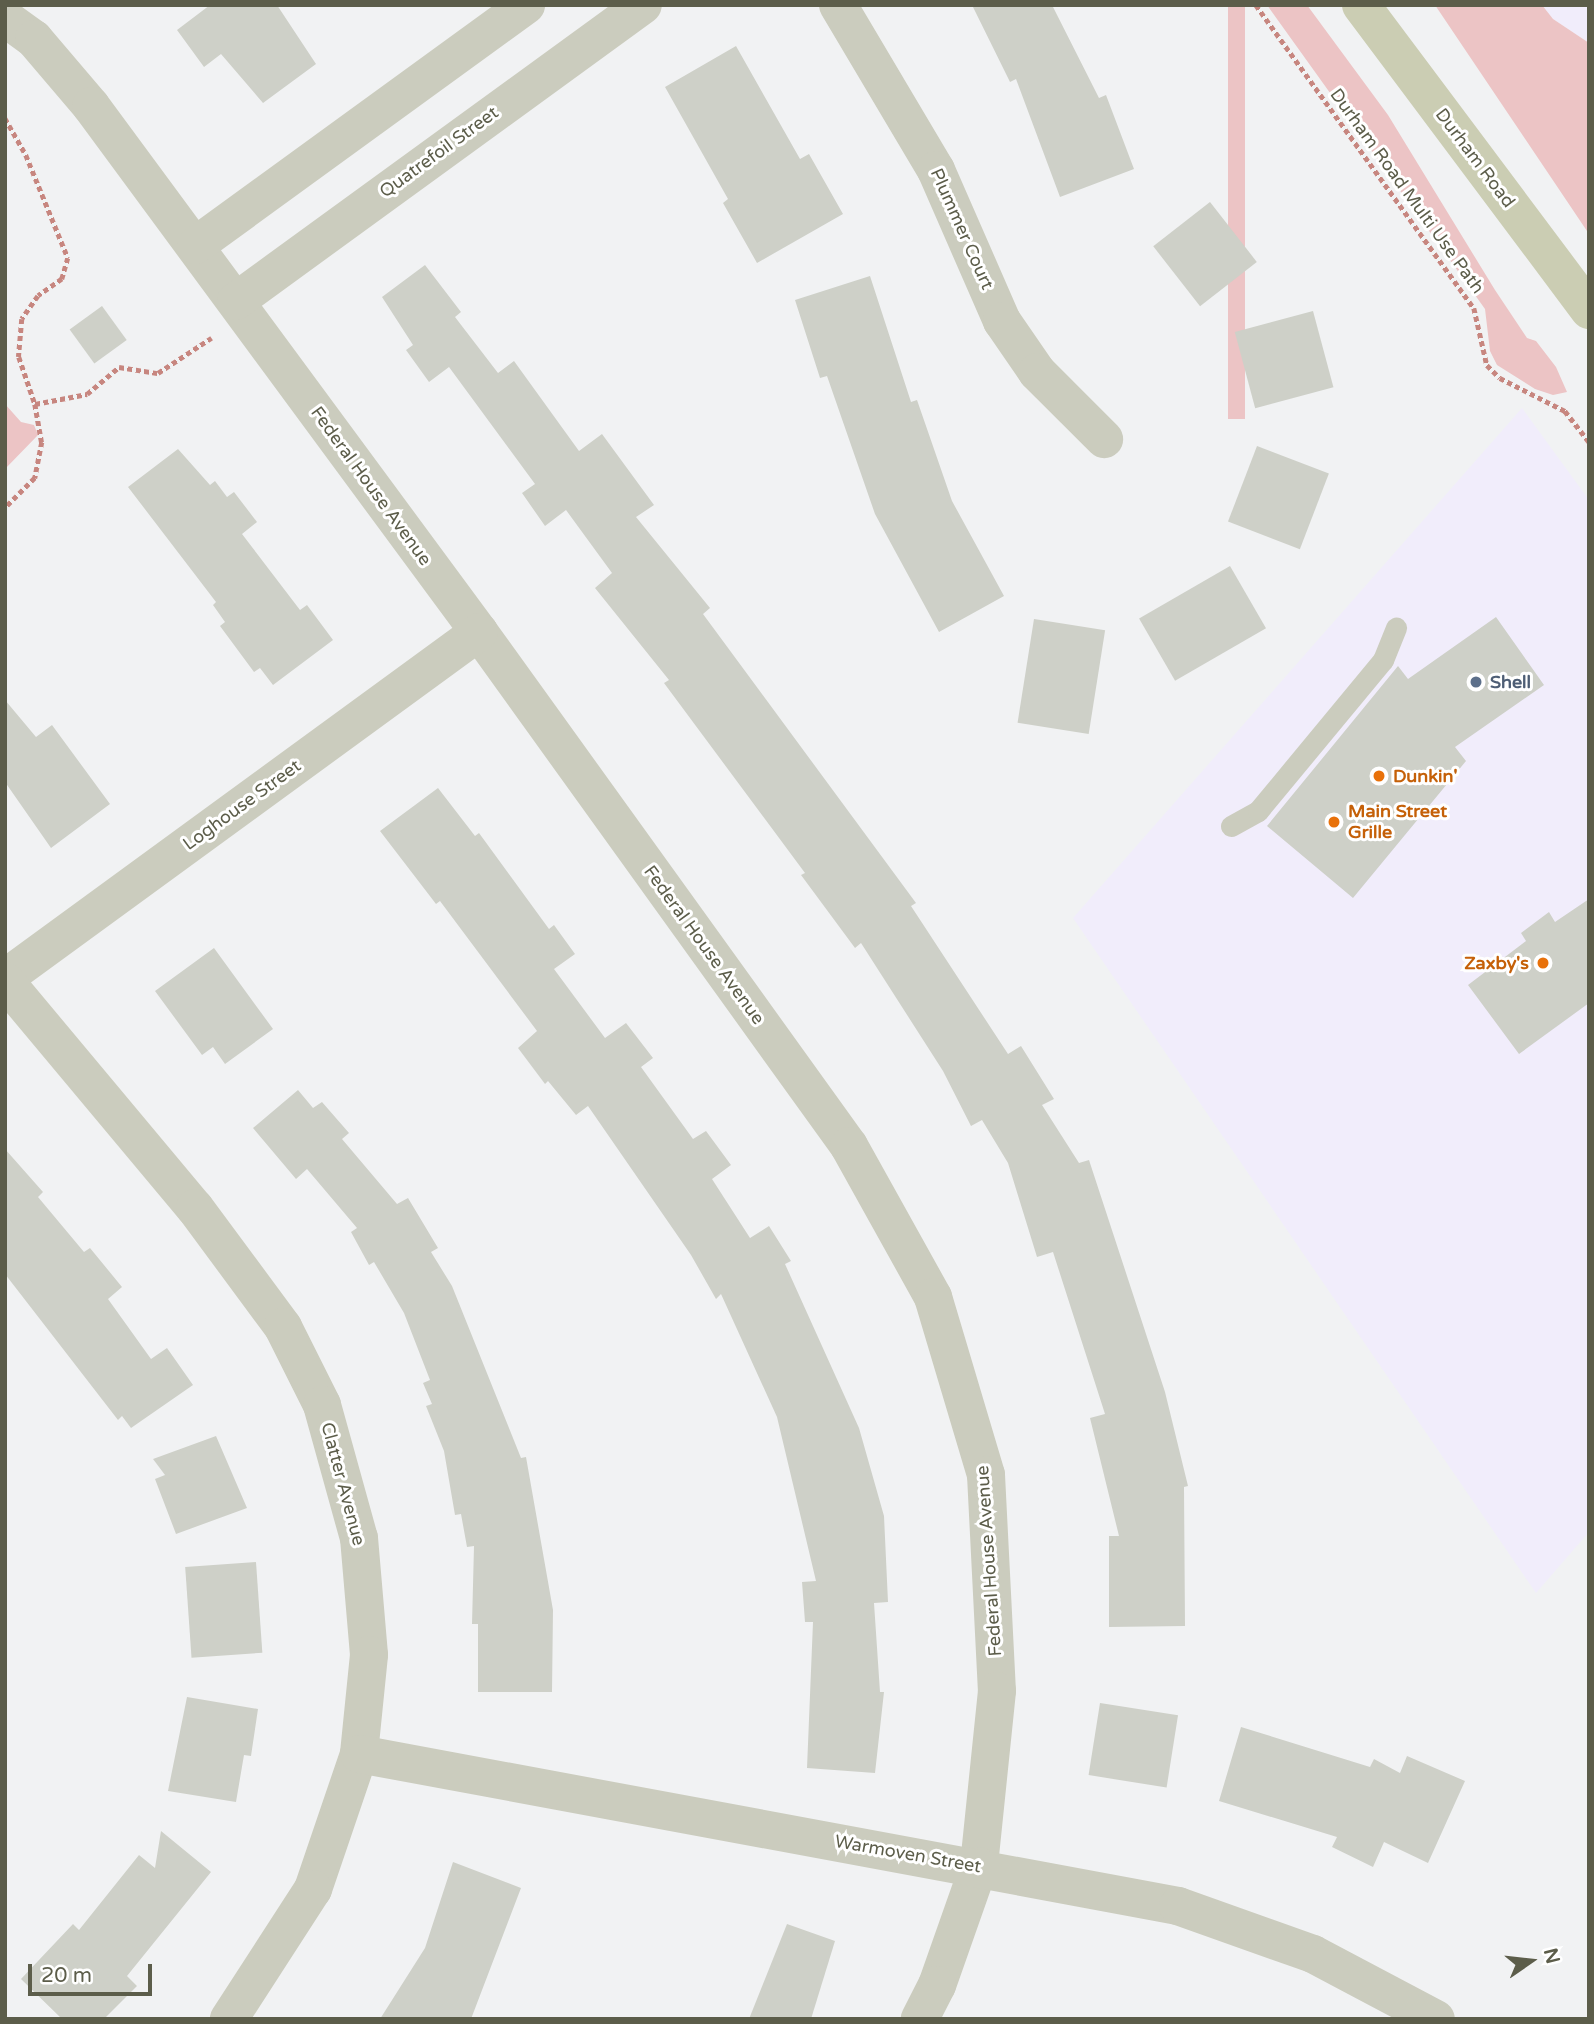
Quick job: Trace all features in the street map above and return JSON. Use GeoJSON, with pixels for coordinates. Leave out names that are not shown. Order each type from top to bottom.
{"type":"FeatureCollection","features":[{"type":"Feature","properties":{"kind":"main road","name":"Durham Road"},"geometry":{"type":"LineString","coordinates":[[1361,5],[1589,310]]}},
{"type":"Feature","properties":{"kind":"street"},"geometry":{"type":"LineString","coordinates":[[196,245],[526,5]]}},
{"type":"Feature","properties":{"kind":"street","name":"Quatrefoil Street"},"geometry":{"type":"LineString","coordinates":[[240,306],[643,5]]}},
{"type":"Feature","properties":{"kind":"street","name":"Plummer Court"},"geometry":{"type":"LineString","coordinates":[[838,5],[936,170],[1002,321],[1037,372],[1104,439]]}},
{"type":"Feature","properties":{"kind":"street","name":"Federal House Avenue"},"geometry":{"type":"LineString","coordinates":[[5,18],[34,39],[91,106],[479,632],[849,1146],[933,1297],[986,1475],[997,1691],[979,1866],[937,1985],[920,2019]]}},
{"type":"Feature","properties":{"kind":"street","name":"Loghouse Street"},"geometry":{"type":"LineString","coordinates":[[5,980],[479,632]]}},
{"type":"Feature","properties":{"kind":"street","name":"Clatter Avenue"},"geometry":{"type":"LineString","coordinates":[[5,980],[256,1284],[283,1327],[322,1405],[343,1471],[365,1579],[369,1655],[359,1754],[313,1889],[229,2019]]}},
{"type":"Feature","properties":{"kind":"street","name":"Warmoven Street"},"geometry":{"type":"LineString","coordinates":[[359,1754],[979,1866],[1178,1906],[1312,1954],[1436,2019]]}},
{"type":"Feature","properties":{"kind":"lane"},"geometry":{"type":"LineString","coordinates":[[1231,826],[1258,811],[1383,660],[1396,626]]}},
{"type":"Feature","properties":{"kind":"path","name":"Durham Road Multi Use Path"},"geometry":{"type":"LineString","coordinates":[[1256,5],[1474,308],[1487,365],[1500,378],[1565,411],[1589,442]]}},
{"type":"Feature","properties":{"kind":"path"},"geometry":{"type":"LineString","coordinates":[[5,118],[26,155],[68,258],[62,279],[38,296],[22,319],[19,357],[35,404],[42,442],[36,478],[5,508]]}},
{"type":"Feature","properties":{"kind":"path"},"geometry":{"type":"LineString","coordinates":[[35,404],[87,394],[119,367],[158,373],[191,355],[240,306]]}},
{"type":"Feature","properties":{"kind":"shaded area"},"geometry":{"type":"Polygon","coordinates":[[[1228,5],[1245,5],[1245,419],[1228,419],[1228,5]]]}},
{"type":"Feature","properties":{"kind":"shaded area"},"geometry":{"type":"Polygon","coordinates":[[[1267,5],[1307,5],[1388,115],[1495,290],[1527,338],[1536,341],[1556,367],[1567,392],[1553,395],[1535,389],[1497,365],[1490,351],[1485,309],[1267,5]]]}},
{"type":"Feature","properties":{"kind":"shaded area"},"geometry":{"type":"Polygon","coordinates":[[[1435,5],[1542,5],[1553,19],[1589,43],[1589,234],[1435,5]]]}},
{"type":"Feature","properties":{"kind":"shaded area"},"geometry":{"type":"Polygon","coordinates":[[[1542,5],[1589,5],[1589,43],[1553,19],[1542,5]]]}},
{"type":"Feature","properties":{"kind":"shaded area"},"geometry":{"type":"Polygon","coordinates":[[[5,404],[21,422],[34,425],[38,435],[5,469],[5,404]]]}},
{"type":"Feature","properties":{"kind":"shaded area"},"geometry":{"type":"Polygon","coordinates":[[[1522,408],[1589,500],[1589,1532],[1536,1593],[1073,918],[1522,408]]]}},
{"type":"Feature","properties":{"kind":"building"},"geometry":{"type":"Polygon","coordinates":[[[210,5],[277,5],[316,64],[263,103],[221,54],[204,67],[177,30],[210,5]]]}},
{"type":"Feature","properties":{"kind":"building"},"geometry":{"type":"Polygon","coordinates":[[[972,5],[1052,5],[1099,98],[1106,95],[1134,169],[1060,197],[1016,79],[1010,82],[972,5]]]}},
{"type":"Feature","properties":{"kind":"building"},"geometry":{"type":"Polygon","coordinates":[[[736,46],[800,159],[809,154],[843,214],[757,263],[723,203],[728,199],[665,87],[736,46]]]}},
{"type":"Feature","properties":{"kind":"building"},"geometry":{"type":"Polygon","coordinates":[[[1210,202],[1257,262],[1200,306],[1153,246],[1210,202]]]}},
{"type":"Feature","properties":{"kind":"building"},"geometry":{"type":"Polygon","coordinates":[[[425,265],[461,312],[455,317],[498,373],[514,361],[579,451],[602,434],[654,505],[636,517],[710,608],[703,614],[916,903],[911,906],[1008,1054],[1021,1046],[1054,1099],[1042,1105],[1079,1163],[1089,1160],[1165,1392],[1188,1486],[1184,1487],[1185,1626],[1109,1627],[1109,1536],[1119,1536],[1090,1418],[1105,1414],[1053,1252],[1037,1257],[1008,1163],[982,1120],[971,1126],[943,1071],[861,943],[855,948],[801,875],[805,873],[664,683],[669,680],[595,588],[612,573],[566,510],[545,526],[522,493],[535,484],[449,367],[429,382],[406,350],[413,345],[382,297],[425,265]]]}},
{"type":"Feature","properties":{"kind":"building"},"geometry":{"type":"Polygon","coordinates":[[[870,276],[911,402],[917,400],[952,501],[1004,596],[939,632],[875,514],[827,376],[820,378],[795,300],[870,276]]]}},
{"type":"Feature","properties":{"kind":"building"},"geometry":{"type":"Polygon","coordinates":[[[102,306],[127,340],[94,363],[70,330],[102,306]]]}},
{"type":"Feature","properties":{"kind":"building"},"geometry":{"type":"Polygon","coordinates":[[[1313,311],[1333,387],[1255,408],[1235,332],[1313,311]]]}},
{"type":"Feature","properties":{"kind":"building"},"geometry":{"type":"Polygon","coordinates":[[[1257,446],[1329,474],[1300,549],[1228,522],[1257,446]]]}},
{"type":"Feature","properties":{"kind":"building"},"geometry":{"type":"Polygon","coordinates":[[[178,449],[210,485],[215,481],[227,497],[234,492],[257,522],[242,534],[300,610],[307,605],[333,640],[273,685],[260,668],[254,672],[220,626],[225,622],[213,605],[216,602],[128,487],[178,449]]]}},
{"type":"Feature","properties":{"kind":"building"},"geometry":{"type":"Polygon","coordinates":[[[1230,566],[1266,628],[1175,681],[1139,618],[1230,566]]]}},
{"type":"Feature","properties":{"kind":"building"},"geometry":{"type":"Polygon","coordinates":[[[1496,617],[1544,685],[1455,747],[1466,761],[1353,898],[1267,826],[1398,666],[1408,679],[1496,617]]]}},
{"type":"Feature","properties":{"kind":"building"},"geometry":{"type":"Polygon","coordinates":[[[1034,619],[1105,630],[1089,734],[1018,723],[1034,619]]]}},
{"type":"Feature","properties":{"kind":"building"},"geometry":{"type":"Polygon","coordinates":[[[5,700],[36,737],[52,725],[110,804],[51,848],[5,782],[5,700]]]}},
{"type":"Feature","properties":{"kind":"building"},"geometry":{"type":"Polygon","coordinates":[[[438,788],[475,836],[479,833],[549,929],[554,925],[575,954],[554,969],[605,1038],[626,1023],[653,1058],[641,1067],[693,1139],[706,1131],[731,1165],[712,1179],[750,1238],[769,1226],[791,1261],[785,1264],[859,1428],[884,1516],[888,1602],[874,1603],[880,1692],[884,1692],[875,1773],[807,1768],[813,1622],[805,1622],[802,1582],[816,1581],[777,1417],[721,1294],[716,1299],[691,1255],[588,1106],[576,1115],[548,1081],[545,1084],[518,1048],[537,1031],[440,901],[436,904],[380,831],[438,788]]]}},
{"type":"Feature","properties":{"kind":"building","name":"Zaxby's"},"geometry":{"type":"Polygon","coordinates":[[[1589,899],[1589,1003],[1519,1054],[1468,985],[1526,941],[1521,933],[1549,912],[1555,922],[1589,899]]]}},
{"type":"Feature","properties":{"kind":"building"},"geometry":{"type":"Polygon","coordinates":[[[214,948],[273,1029],[225,1064],[213,1047],[202,1055],[155,991],[214,948]]]}},
{"type":"Feature","properties":{"kind":"building"},"geometry":{"type":"Polygon","coordinates":[[[298,1090],[313,1108],[322,1102],[349,1133],[342,1139],[397,1204],[408,1198],[438,1248],[431,1252],[452,1286],[521,1458],[526,1457],[553,1610],[552,1692],[478,1692],[478,1624],[472,1624],[474,1546],[467,1547],[461,1514],[455,1515],[444,1451],[426,1406],[432,1404],[423,1383],[430,1380],[404,1313],[374,1262],[369,1265],[351,1232],[357,1228],[307,1169],[296,1179],[253,1128],[298,1090]]]}},
{"type":"Feature","properties":{"kind":"building"},"geometry":{"type":"Polygon","coordinates":[[[5,1149],[43,1192],[38,1197],[84,1252],[90,1248],[122,1287],[108,1299],[151,1359],[167,1348],[193,1385],[131,1428],[122,1416],[118,1420],[5,1274],[5,1149]]]}},
{"type":"Feature","properties":{"kind":"building"},"geometry":{"type":"Polygon","coordinates":[[[216,1436],[247,1508],[176,1534],[155,1479],[165,1475],[153,1459],[216,1436]]]}},
{"type":"Feature","properties":{"kind":"building"},"geometry":{"type":"Polygon","coordinates":[[[256,1562],[262,1653],[192,1658],[185,1567],[256,1562]]]}},
{"type":"Feature","properties":{"kind":"building"},"geometry":{"type":"Polygon","coordinates":[[[187,1697],[258,1709],[251,1756],[244,1755],[236,1802],[168,1791],[187,1697]]]}},
{"type":"Feature","properties":{"kind":"building"},"geometry":{"type":"Polygon","coordinates":[[[1100,1703],[1178,1715],[1167,1787],[1089,1775],[1100,1703]]]}},
{"type":"Feature","properties":{"kind":"building"},"geometry":{"type":"Polygon","coordinates":[[[1241,1727],[1370,1767],[1374,1759],[1400,1773],[1407,1756],[1465,1781],[1428,1863],[1384,1842],[1373,1867],[1332,1847],[1337,1837],[1219,1801],[1241,1727]]]}},
{"type":"Feature","properties":{"kind":"building"},"geometry":{"type":"Polygon","coordinates":[[[161,1831],[211,1872],[127,1976],[137,1986],[104,2019],[62,2019],[21,1979],[73,1924],[79,1930],[139,1855],[155,1868],[161,1831]]]}},
{"type":"Feature","properties":{"kind":"building"},"geometry":{"type":"Polygon","coordinates":[[[453,1862],[521,1888],[471,2019],[380,2019],[425,1948],[453,1862]]]}},
{"type":"Feature","properties":{"kind":"building"},"geometry":{"type":"Polygon","coordinates":[[[787,1924],[835,1941],[811,2019],[749,2019],[787,1924]]]}},
{"type":"Feature","properties":{"kind":"place","name":"Shell"},"geometry":{"type":"Point","coordinates":[1476,682]}},
{"type":"Feature","properties":{"kind":"place","name":"Dunkin'"},"geometry":{"type":"Point","coordinates":[1379,776]}},
{"type":"Feature","properties":{"kind":"place","name":"Main Street Grille"},"geometry":{"type":"Point","coordinates":[1334,822]}},
{"type":"Feature","properties":{"kind":"place","name":"Zaxby's"},"geometry":{"type":"Point","coordinates":[1543,963]}}]}
